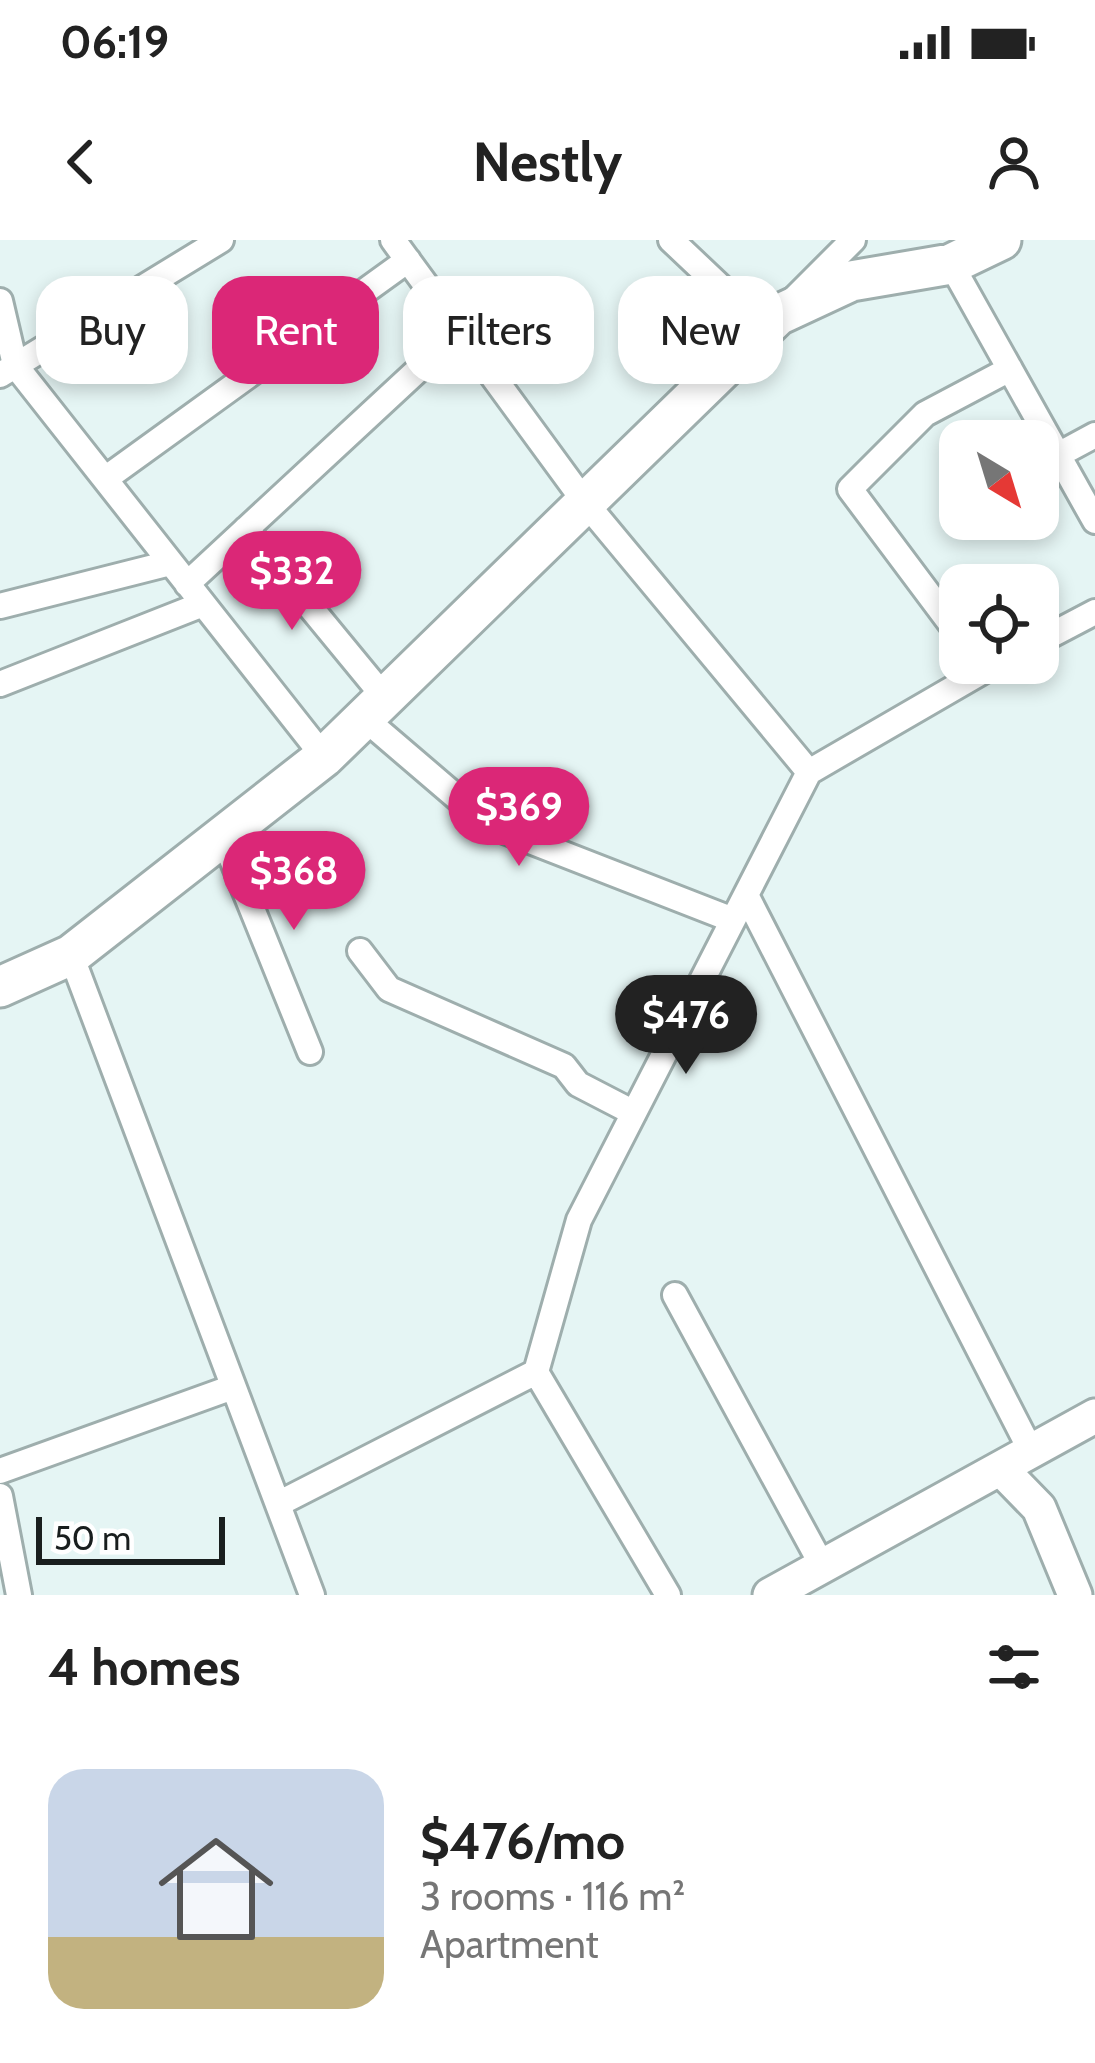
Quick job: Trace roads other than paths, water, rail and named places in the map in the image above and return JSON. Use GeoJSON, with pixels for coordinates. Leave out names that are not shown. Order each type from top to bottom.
{"type":"FeatureCollection","features":[{"type":"Feature","properties":{"kind":"main road"},"geometry":{"type":"LineString","coordinates":[[783,315],[851,281],[951,265],[1001,240]]}},
{"type":"Feature","properties":{"kind":"main road"},"geometry":{"type":"LineString","coordinates":[[0,987],[71,955],[324,758],[705,384]]}},
{"type":"Feature","properties":{"kind":"street"},"geometry":{"type":"LineString","coordinates":[[8,370],[221,240]]}},
{"type":"Feature","properties":{"kind":"street"},"geometry":{"type":"LineString","coordinates":[[671,240],[715,276]]}},
{"type":"Feature","properties":{"kind":"street"},"geometry":{"type":"LineString","coordinates":[[783,308],[842,243]]}},
{"type":"Feature","properties":{"kind":"street"},"geometry":{"type":"LineString","coordinates":[[105,479],[401,250],[420,276]]}},
{"type":"Feature","properties":{"kind":"street"},"geometry":{"type":"LineString","coordinates":[[951,265],[1038,420]]}},
{"type":"Feature","properties":{"kind":"street"},"geometry":{"type":"LineString","coordinates":[[0,301],[8,370],[105,479],[324,758]]}},
{"type":"Feature","properties":{"kind":"street"},"geometry":{"type":"LineString","coordinates":[[939,608],[850,489],[925,414],[1010,369]]}},
{"type":"Feature","properties":{"kind":"street"},"geometry":{"type":"LineString","coordinates":[[0,684],[195,594],[246,529],[403,384]]}},
{"type":"Feature","properties":{"kind":"street"},"geometry":{"type":"LineString","coordinates":[[499,384],[584,500],[809,772]]}},
{"type":"Feature","properties":{"kind":"street"},"geometry":{"type":"LineString","coordinates":[[1059,454],[1095,435]]}},
{"type":"Feature","properties":{"kind":"street"},"geometry":{"type":"LineString","coordinates":[[1059,457],[1095,521]]}},
{"type":"Feature","properties":{"kind":"street"},"geometry":{"type":"LineString","coordinates":[[246,529],[374,708],[489,825],[733,920]]}},
{"type":"Feature","properties":{"kind":"street"},"geometry":{"type":"LineString","coordinates":[[0,606],[170,563]]}},
{"type":"Feature","properties":{"kind":"street"},"geometry":{"type":"LineString","coordinates":[[1059,631],[1095,612]]}},
{"type":"Feature","properties":{"kind":"street"},"geometry":{"type":"LineString","coordinates":[[668,1595],[536,1372],[579,1220],[809,772],[956,684]]}},
{"type":"Feature","properties":{"kind":"street"},"geometry":{"type":"LineString","coordinates":[[223,837],[310,1052]]}},
{"type":"Feature","properties":{"kind":"street"},"geometry":{"type":"LineString","coordinates":[[746,895],[1040,1508],[1075,1595]]}},
{"type":"Feature","properties":{"kind":"street"},"geometry":{"type":"LineString","coordinates":[[361,951],[388,988],[564,1066],[578,1084],[634,1113]]}},
{"type":"Feature","properties":{"kind":"street"},"geometry":{"type":"LineString","coordinates":[[71,955],[312,1595]]}},
{"type":"Feature","properties":{"kind":"street"},"geometry":{"type":"LineString","coordinates":[[675,1295],[823,1567]]}},
{"type":"Feature","properties":{"kind":"street"},"geometry":{"type":"LineString","coordinates":[[278,1504],[536,1372]]}},
{"type":"Feature","properties":{"kind":"street"},"geometry":{"type":"LineString","coordinates":[[0,1471],[233,1387]]}},
{"type":"Feature","properties":{"kind":"street"},"geometry":{"type":"LineString","coordinates":[[785,1591],[1095,1417]]}},
{"type":"Feature","properties":{"kind":"street"},"geometry":{"type":"LineString","coordinates":[[0,1496],[19,1595]]}}]}
